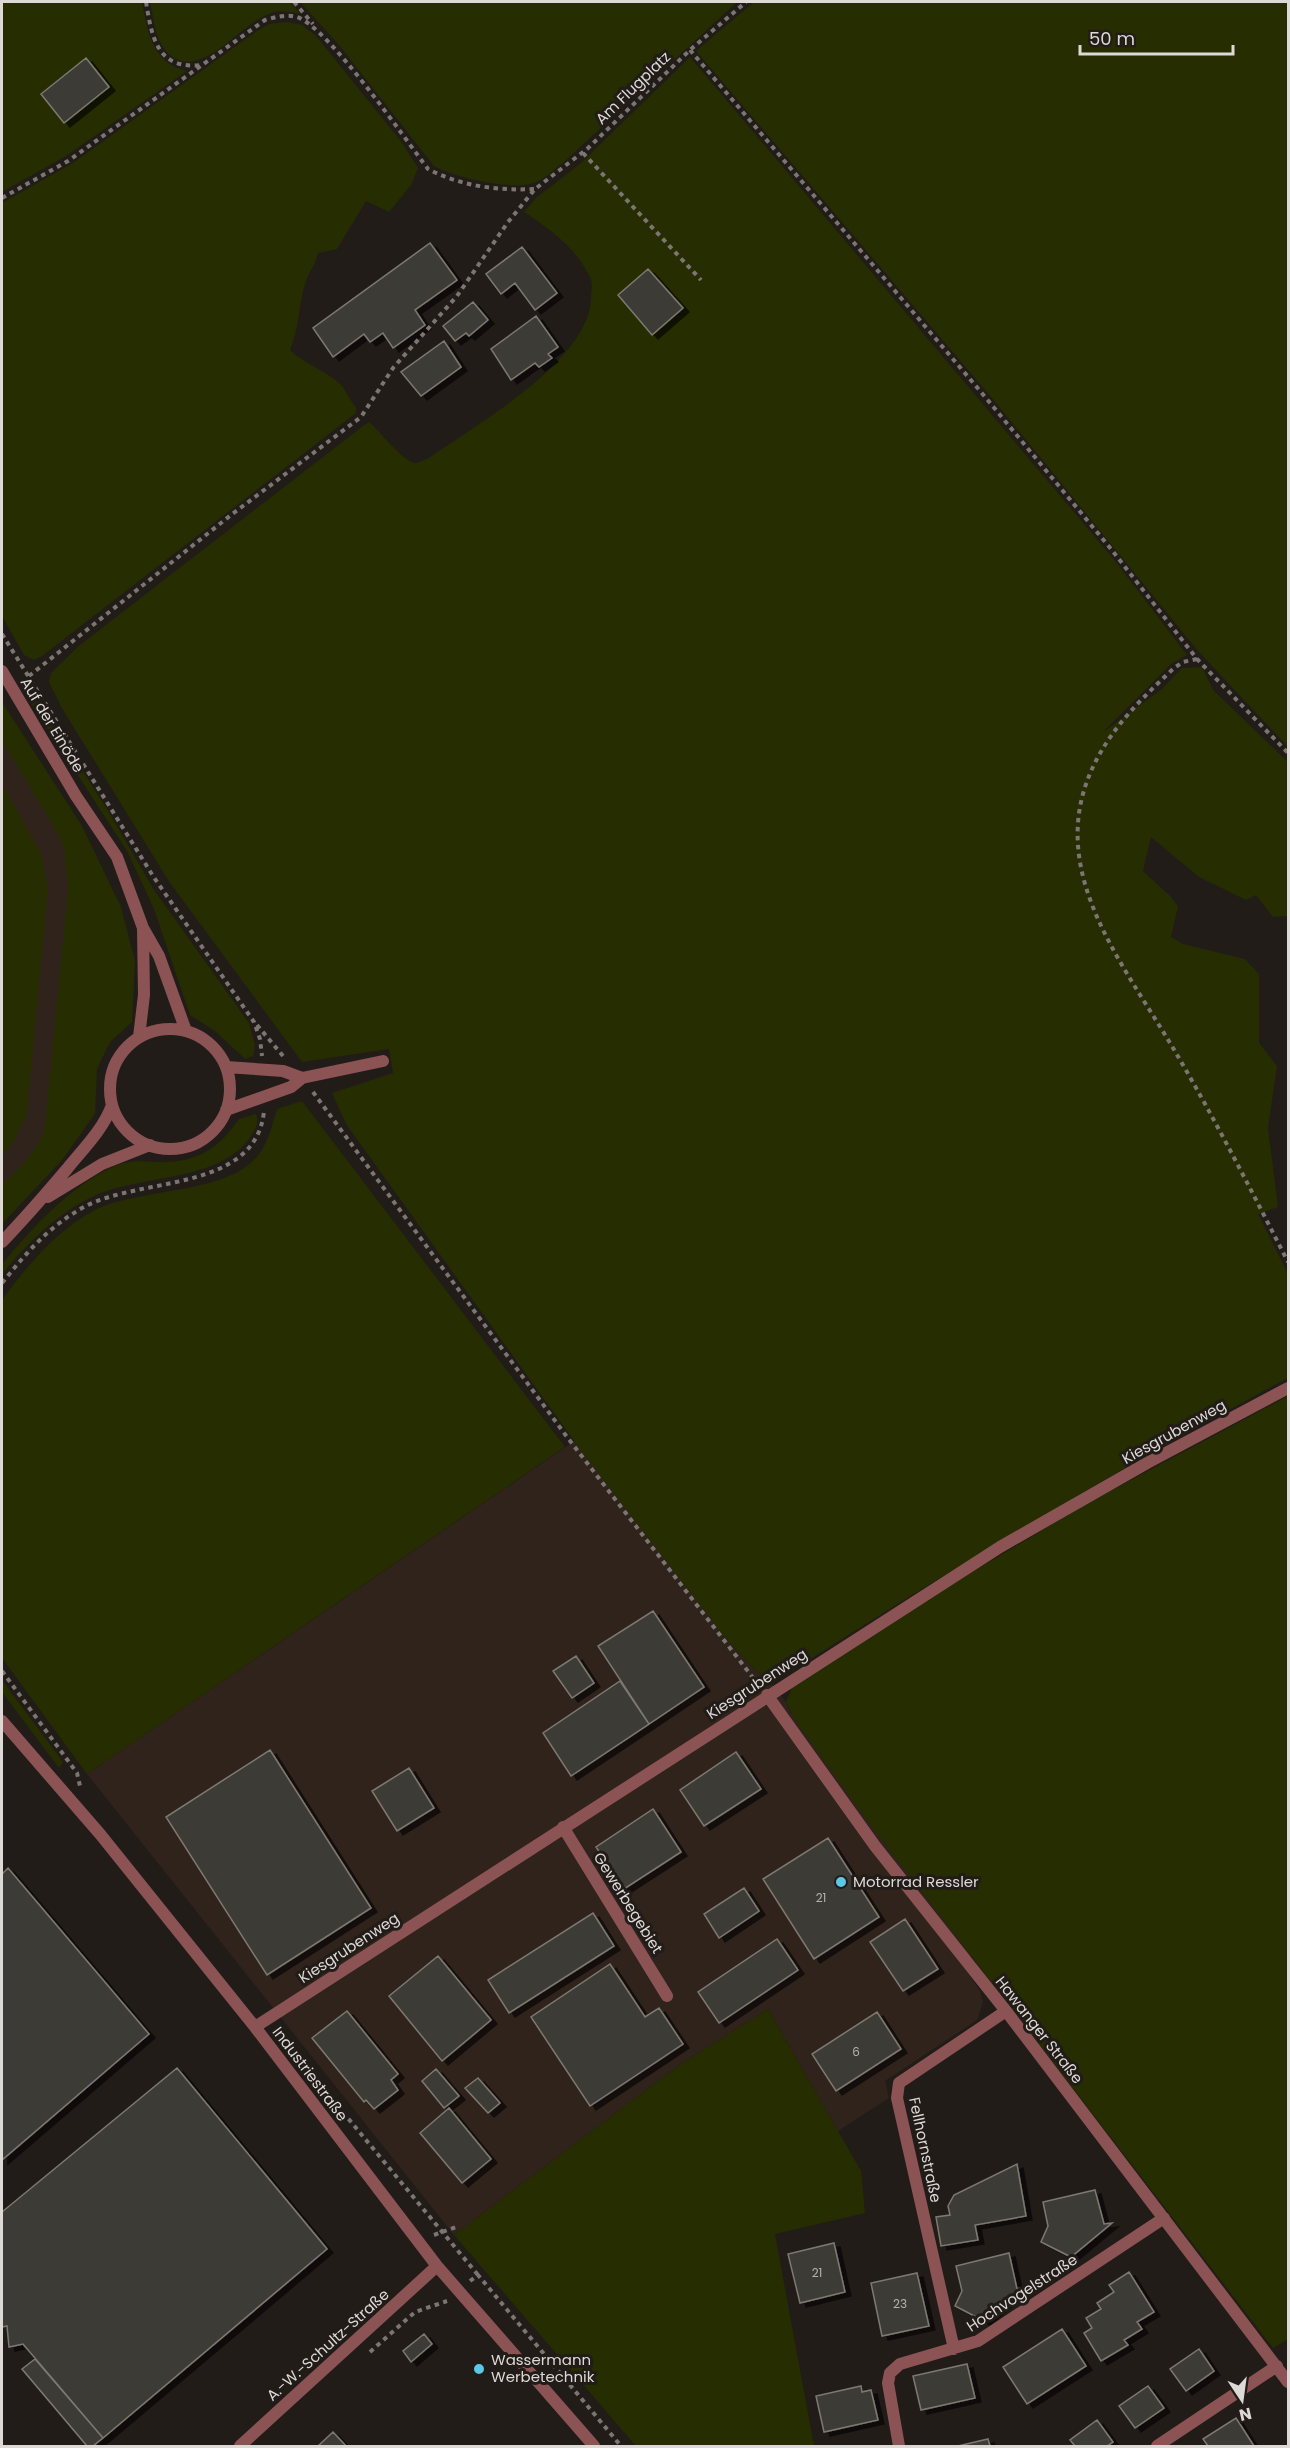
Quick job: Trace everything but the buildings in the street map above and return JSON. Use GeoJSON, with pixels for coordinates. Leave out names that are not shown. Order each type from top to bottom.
{"type":"FeatureCollection","features":[{"type":"Feature","properties":{"kind":"street","name":"Auf der Einöde"},"geometry":{"type":"LineString","coordinates":[[2,671],[76,796],[117,857],[142,928]]}},
{"type":"Feature","properties":{"kind":"street"},"geometry":{"type":"LineString","coordinates":[[142,928],[159,956],[186,1031]]}},
{"type":"Feature","properties":{"kind":"street"},"geometry":{"type":"LineString","coordinates":[[139,1037],[144,994],[142,928]]}},
{"type":"Feature","properties":{"kind":"street"},"geometry":{"type":"LineString","coordinates":[[162,1030],[186,1031],[210,1044],[226,1067],[230,1089],[226,1110],[219,1124],[195,1143],[173,1148],[150,1145],[130,1134],[122,1125],[112,1105],[110,1083],[116,1062],[130,1044],[139,1037],[162,1030]]}},
{"type":"Feature","properties":{"kind":"street"},"geometry":{"type":"LineString","coordinates":[[226,1110],[291,1087],[302,1078],[383,1061]]}},
{"type":"Feature","properties":{"kind":"street"},"geometry":{"type":"LineString","coordinates":[[226,1067],[283,1071],[302,1078]]}},
{"type":"Feature","properties":{"kind":"street"},"geometry":{"type":"LineString","coordinates":[[2,1242],[41,1201],[107,1120],[112,1105]]}},
{"type":"Feature","properties":{"kind":"street"},"geometry":{"type":"LineString","coordinates":[[41,1201],[102,1164],[150,1145]]}},
{"type":"Feature","properties":{"kind":"street","name":"Kiesgrubenweg"},"geometry":{"type":"LineString","coordinates":[[255,2027],[1000,1547],[1147,1463],[1288,1388]]}},
{"type":"Feature","properties":{"kind":"street","name":"Hawanger Straße"},"geometry":{"type":"LineString","coordinates":[[767,1695],[875,1846],[1005,2011],[1288,2382]]}},
{"type":"Feature","properties":{"kind":"street","name":"Industriestraße"},"geometry":{"type":"LineString","coordinates":[[2,1721],[100,1834],[255,2027],[437,2266],[594,2446]]}},
{"type":"Feature","properties":{"kind":"street","name":"Gewerbegebiet"},"geometry":{"type":"LineString","coordinates":[[563,1827],[667,1996]]}},
{"type":"Feature","properties":{"kind":"street","name":"Fellhornstraße"},"geometry":{"type":"LineString","coordinates":[[954,2349],[897,2098],[899,2083],[1005,2011]]}},
{"type":"Feature","properties":{"kind":"street","name":"Hochvogelstraße"},"geometry":{"type":"LineString","coordinates":[[899,2446],[888,2383],[890,2373],[900,2364],[978,2341],[1164,2218]]}},
{"type":"Feature","properties":{"kind":"street","name":"A.-W.-Schultz-Straße"},"geometry":{"type":"LineString","coordinates":[[240,2446],[437,2266]]}},
{"type":"Feature","properties":{"kind":"street"},"geometry":{"type":"LineString","coordinates":[[1157,2446],[1277,2366]]}},
{"type":"Feature","properties":{"kind":"path"},"geometry":{"type":"LineString","coordinates":[[146,2],[153,37],[161,52],[178,65],[203,65]]}},
{"type":"Feature","properties":{"kind":"path"},"geometry":{"type":"LineString","coordinates":[[294,2],[334,48],[428,169],[448,180],[498,188],[535,189]]}},
{"type":"Feature","properties":{"kind":"path","name":"Am Flugplatz"},"geometry":{"type":"LineString","coordinates":[[29,676],[231,515],[361,417],[393,368],[457,296],[508,222],[535,189],[583,153],[690,50],[746,2]]}},
{"type":"Feature","properties":{"kind":"path"},"geometry":{"type":"LineString","coordinates":[[2,198],[68,161],[265,20],[282,16],[297,17],[314,26]]}},
{"type":"Feature","properties":{"kind":"path"},"geometry":{"type":"LineString","coordinates":[[690,50],[981,392],[1111,549],[1197,659],[1288,753]]}},
{"type":"Feature","properties":{"kind":"path"},"geometry":{"type":"LineString","coordinates":[[583,153],[701,280]]}},
{"type":"Feature","properties":{"kind":"path"},"geometry":{"type":"LineString","coordinates":[[1197,659],[1183,662],[1173,668],[1109,738],[1093,766],[1083,793],[1078,821],[1079,853],[1092,911],[1177,1055],[1288,1262]]}},
{"type":"Feature","properties":{"kind":"path"},"geometry":{"type":"LineString","coordinates":[[254,1022],[302,1078],[567,1437],[767,1695]]}},
{"type":"Feature","properties":{"kind":"path"},"geometry":{"type":"LineString","coordinates":[[2,1671],[77,1773]]}},
{"type":"Feature","properties":{"kind":"path"},"geometry":{"type":"LineString","coordinates":[[420,2242],[459,2226]]}},
{"type":"Feature","properties":{"kind":"path"},"geometry":{"type":"LineString","coordinates":[[468,2283],[478,2275],[621,2446]]}},
{"type":"Feature","properties":{"kind":"path"},"geometry":{"type":"LineString","coordinates":[[361,2360],[415,2312],[447,2301]]}},
{"type":"Feature","properties":{"kind":"shaded area"},"geometry":{"type":"Polygon","coordinates":[[[2,734],[59,828],[71,868],[50,1131],[42,1153],[2,1195],[2,734]]]}},
{"type":"Feature","properties":{"kind":"shaded area"},"geometry":{"type":"Polygon","coordinates":[[[576,1440],[727,1640],[757,1672],[767,1679],[786,1702],[790,1711],[972,1955],[962,1964],[980,1991],[983,2002],[977,2020],[885,2081],[889,2098],[838,2131],[768,2009],[678,2066],[454,2235],[87,1774],[576,1440]]]}},
{"type":"Feature","properties":{"kind":"green space"},"geometry":{"type":"Polygon","coordinates":[[[2,2],[142,2],[150,35],[159,54],[175,67],[187,71],[66,156],[2,192],[2,2]]]}},
{"type":"Feature","properties":{"kind":"green space"},"geometry":{"type":"Polygon","coordinates":[[[150,2],[290,2],[300,14],[283,11],[260,18],[212,53],[188,62],[176,59],[164,49],[157,34],[150,2]]]}},
{"type":"Feature","properties":{"kind":"green space"},"geometry":{"type":"Polygon","coordinates":[[[300,2],[737,2],[563,163],[548,175],[531,184],[509,185],[455,175],[434,166],[339,45],[300,2]]]}},
{"type":"Feature","properties":{"kind":"green space"},"geometry":{"type":"Polygon","coordinates":[[[754,2],[1288,2],[1288,747],[1198,651],[992,398],[696,51],[754,2]]]}},
{"type":"Feature","properties":{"kind":"green space"},"geometry":{"type":"Polygon","coordinates":[[[287,22],[302,25],[316,36],[400,140],[418,168],[411,185],[389,212],[366,201],[337,249],[318,253],[306,280],[296,333],[290,350],[339,383],[356,407],[356,413],[34,660],[24,655],[2,616],[2,203],[73,163],[257,31],[269,24],[287,22]]]}},
{"type":"Feature","properties":{"kind":"green space"},"geometry":{"type":"Polygon","coordinates":[[[690,57],[1116,562],[1187,655],[1171,664],[1102,733],[1162,689],[1182,668],[1202,667],[1213,690],[1288,762],[1288,916],[1273,917],[1256,895],[1246,900],[1199,877],[1151,837],[1143,871],[1178,906],[1171,937],[1183,944],[1245,959],[1259,974],[1259,1043],[1277,1066],[1268,1128],[1278,1207],[1258,1214],[1288,1274],[1288,1378],[1096,1485],[969,1560],[782,1677],[770,1680],[757,1672],[727,1640],[580,1449],[346,1124],[332,1093],[393,1073],[389,1049],[302,1062],[170,883],[63,710],[49,682],[51,673],[80,645],[369,422],[405,458],[417,463],[429,458],[501,409],[552,367],[572,345],[586,321],[592,282],[586,269],[571,250],[553,233],[524,212],[536,198],[581,163],[690,57]]]}},
{"type":"Feature","properties":{"kind":"green space"},"geometry":{"type":"Polygon","coordinates":[[[34,696],[107,809],[154,890],[249,1023],[255,1045],[253,1056],[245,1059],[215,1031],[190,1015],[154,909],[127,851],[31,703],[34,696]]]}},
{"type":"Feature","properties":{"kind":"green space"},"geometry":{"type":"Polygon","coordinates":[[[2,702],[82,826],[121,907],[135,961],[132,1022],[110,1042],[97,1069],[95,1114],[62,1160],[2,1224],[2,1185],[33,1152],[45,1127],[68,889],[64,847],[2,741],[2,702]]]}},
{"type":"Feature","properties":{"kind":"green space"},"geometry":{"type":"Polygon","coordinates":[[[2,784],[41,853],[48,890],[27,1113],[15,1140],[2,1157],[2,784]]]}},
{"type":"Feature","properties":{"kind":"green space"},"geometry":{"type":"Polygon","coordinates":[[[302,1101],[565,1447],[87,1774],[2,1658],[2,1300],[54,1239],[79,1219],[113,1203],[210,1183],[232,1175],[250,1164],[263,1148],[277,1109],[302,1101]]]}},
{"type":"Feature","properties":{"kind":"green space"},"geometry":{"type":"Polygon","coordinates":[[[256,1114],[257,1123],[254,1131],[241,1148],[225,1160],[183,1174],[116,1188],[82,1202],[44,1229],[2,1274],[2,1264],[26,1236],[68,1196],[98,1174],[125,1163],[169,1162],[204,1153],[222,1139],[239,1119],[256,1114]]]}},
{"type":"Feature","properties":{"kind":"green space"},"geometry":{"type":"Polygon","coordinates":[[[1288,1396],[1288,2339],[1273,2348],[872,1827],[795,1720],[786,1702],[792,1688],[974,1571],[1090,1502],[1288,1396]]]}},
{"type":"Feature","properties":{"kind":"green space"},"geometry":{"type":"Polygon","coordinates":[[[2,1680],[63,1762],[59,1768],[2,1692],[2,1680]]]}},
{"type":"Feature","properties":{"kind":"green space"},"geometry":{"type":"Polygon","coordinates":[[[768,2009],[861,2171],[865,2213],[775,2234],[814,2446],[636,2446],[454,2235],[678,2066],[768,2009]]]}},
{"type":"Feature","properties":{"kind":"place","name":"Motorrad Ressler"},"geometry":{"type":"Point","coordinates":[841,1882]}},
{"type":"Feature","properties":{"kind":"place","name":"Wassermann Werbetechnik"},"geometry":{"type":"Point","coordinates":[479,2369]}}]}
